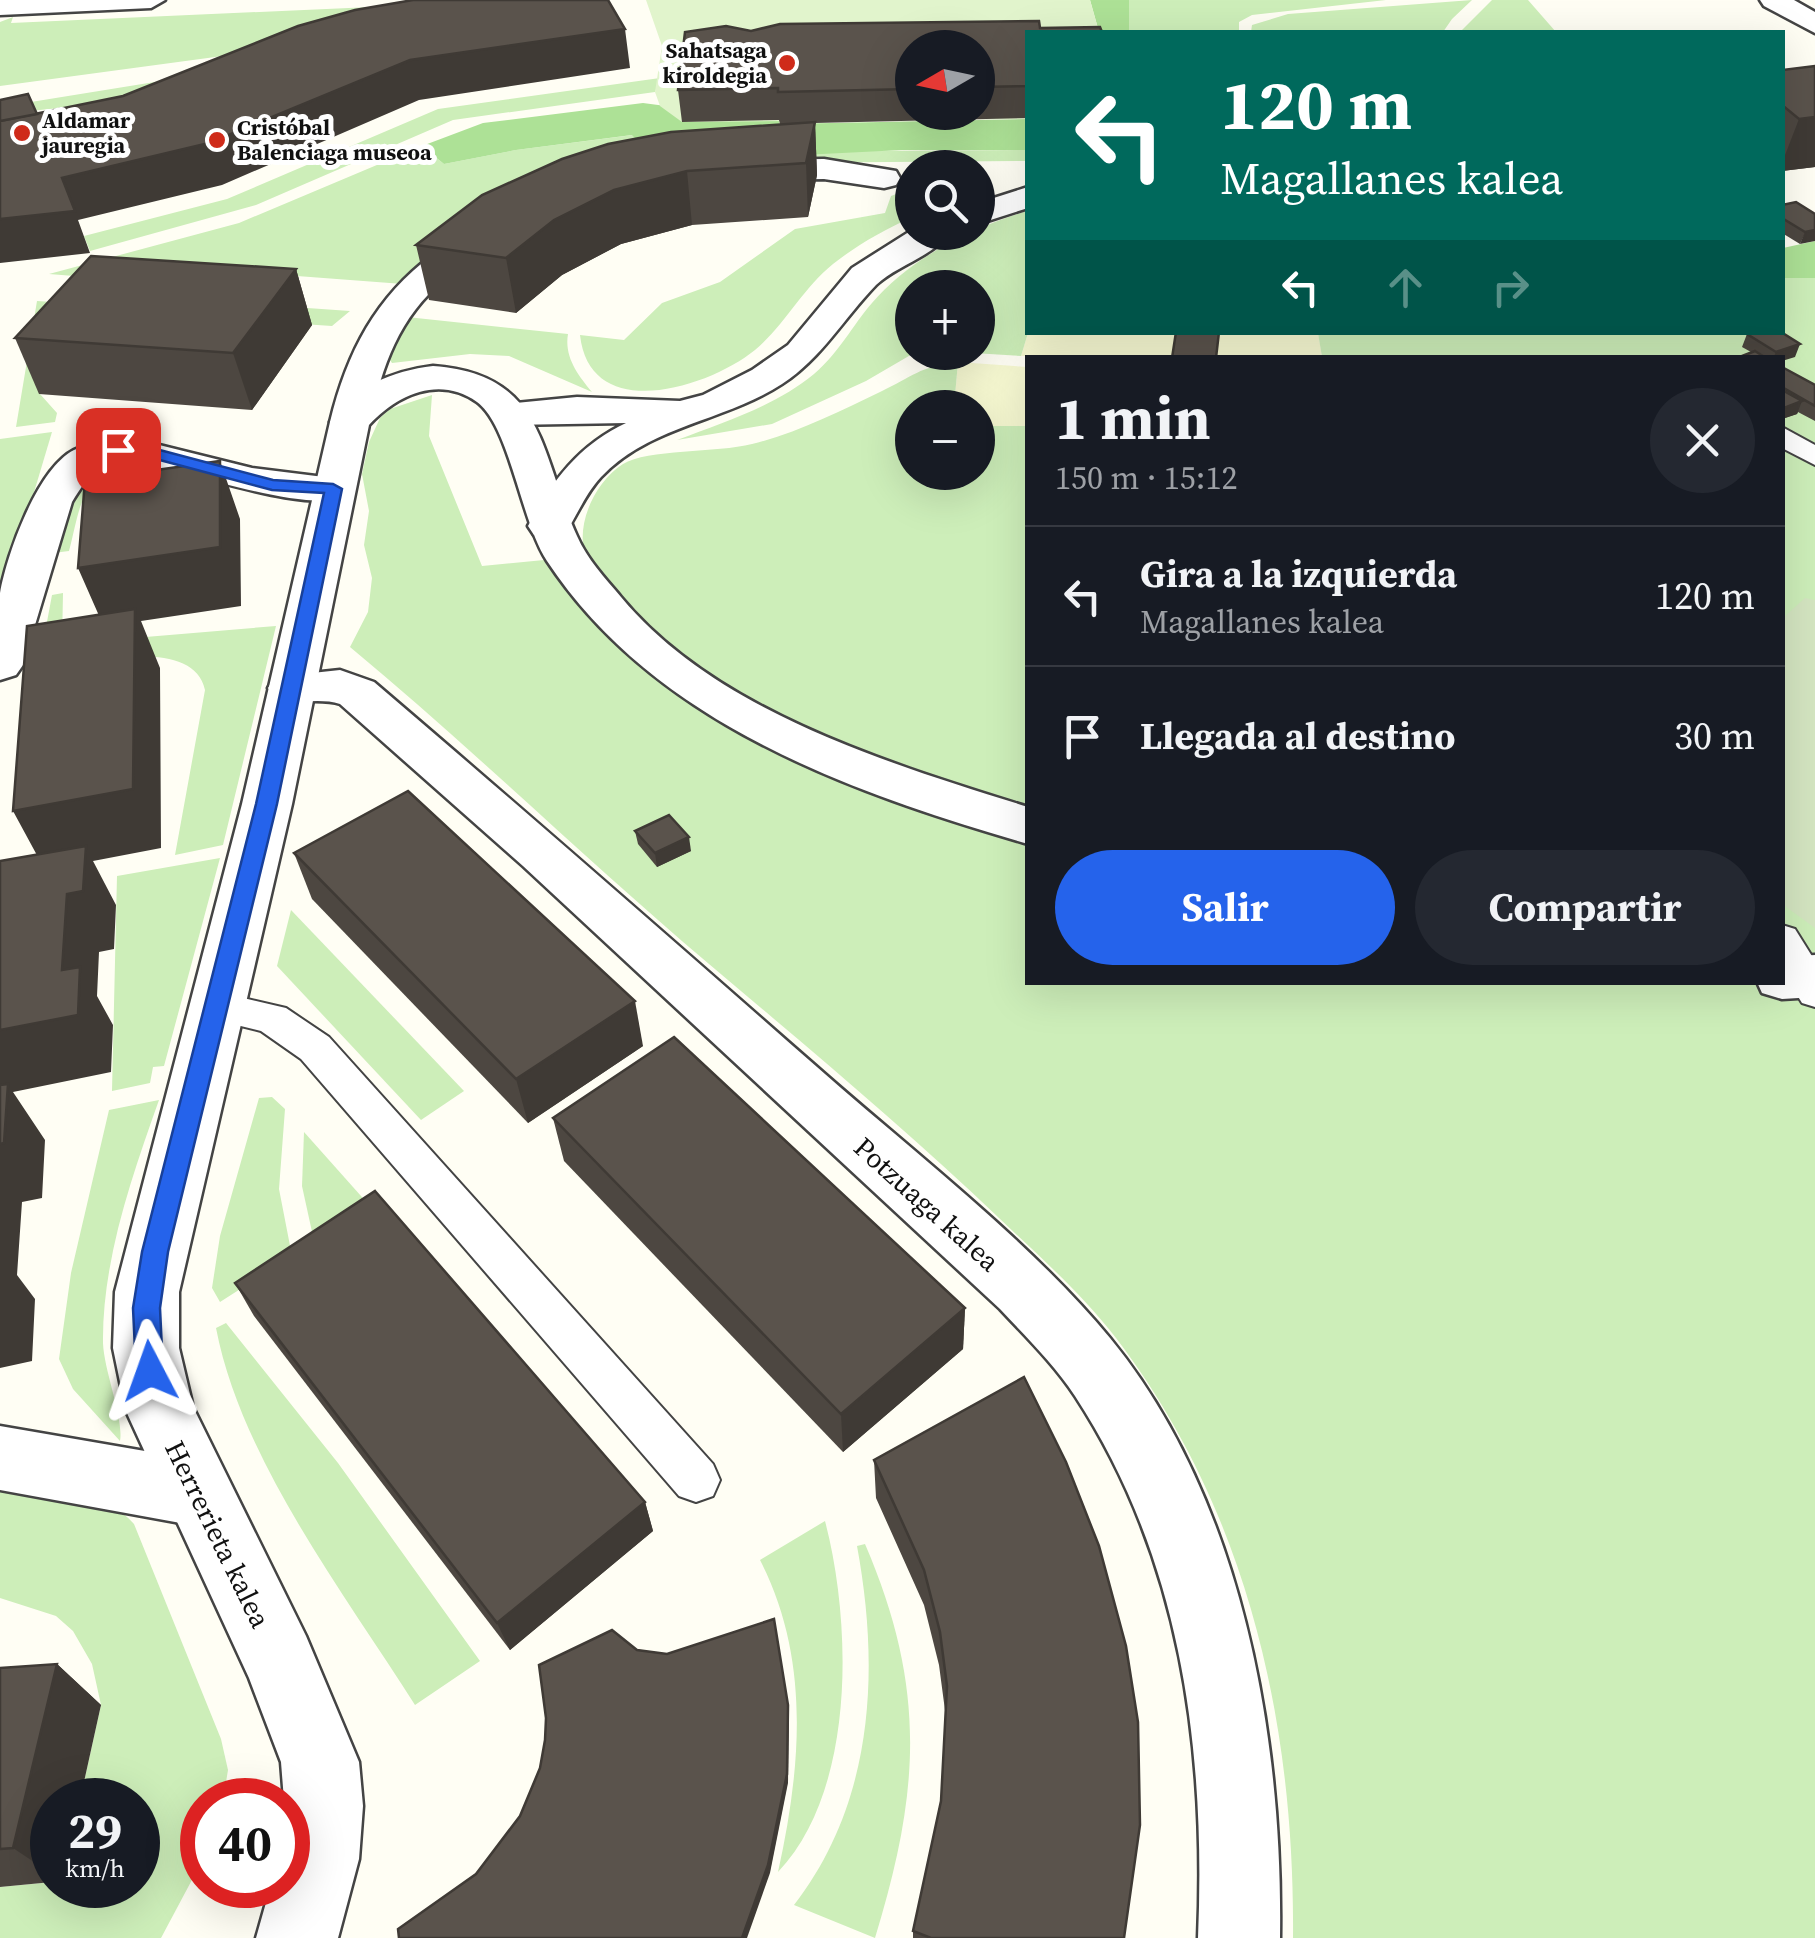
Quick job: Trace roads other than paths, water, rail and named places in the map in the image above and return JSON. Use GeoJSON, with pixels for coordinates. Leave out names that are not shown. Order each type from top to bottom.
{"type":"FeatureCollection","features":[{"type":"Feature","properties":{"kind":"street"},"geometry":{"type":"LineString","coordinates":[[0,7],[151,0]]}},
{"type":"Feature","properties":{"kind":"street"},"geometry":{"type":"LineString","coordinates":[[1774,0],[1815,24]]}},
{"type":"Feature","properties":{"kind":"street"},"geometry":{"type":"LineString","coordinates":[[714,172],[824,168],[884,178]]}},
{"type":"Feature","properties":{"kind":"street"},"geometry":{"type":"LineString","coordinates":[[995,208],[1025,198]]}},
{"type":"Feature","properties":{"kind":"street","name":"Herrerieta kalea"},"geometry":{"type":"LineString","coordinates":[[296,1938],[320,1858],[324,1806],[320,1762],[280,1662],[198,1493],[153,1387],[146,1348],[146,1308],[155,1252],[218,1007],[292,688],[360,370],[381,328],[406,297],[442,264],[507,226]]}},
{"type":"Feature","properties":{"kind":"street"},"geometry":{"type":"LineString","coordinates":[[514,424],[557,440],[681,414],[730,397],[780,369],[812,340],[865,276],[905,250]]}},
{"type":"Feature","properties":{"kind":"street"},"geometry":{"type":"LineString","coordinates":[[350,422],[389,387],[434,377],[474,385],[497,399],[514,424],[549,526],[582,580],[658,658],[710,696],[829,756],[1025,825]]}},
{"type":"Feature","properties":{"kind":"street"},"geometry":{"type":"LineString","coordinates":[[549,526],[585,466],[629,422]]}},
{"type":"Feature","properties":{"kind":"street"},"geometry":{"type":"LineString","coordinates":[[0,665],[50,502],[62,480],[94,456],[141,450],[245,480],[333,489]]}},
{"type":"Feature","properties":{"kind":"street","name":"Potzuaga kalea"},"geometry":{"type":"LineString","coordinates":[[292,688],[340,685],[357,693],[541,853],[1022,1289],[1099,1376],[1141,1446],[1178,1529],[1219,1667],[1234,1747],[1240,1816],[1239,1938]]}},
{"type":"Feature","properties":{"kind":"street"},"geometry":{"type":"LineString","coordinates":[[0,1458],[198,1493]]}},
{"type":"Feature","properties":{"kind":"lane"},"geometry":{"type":"LineString","coordinates":[[1785,437],[1815,457]]}},
{"type":"Feature","properties":{"kind":"lane"},"geometry":{"type":"LineString","coordinates":[[218,1007],[272,1019],[314,1048],[696,1480]]}},
{"type":"Feature","properties":{"kind":"place","name":"Sahatsaga kiroldegia"},"geometry":{"type":"Point","coordinates":[787,63]}},
{"type":"Feature","properties":{"kind":"place","name":"Aldamar jauregia"},"geometry":{"type":"Point","coordinates":[22,133]}},
{"type":"Feature","properties":{"kind":"place","name":"Cristóbal Balenciaga museoa"},"geometry":{"type":"Point","coordinates":[217,140]}}]}
